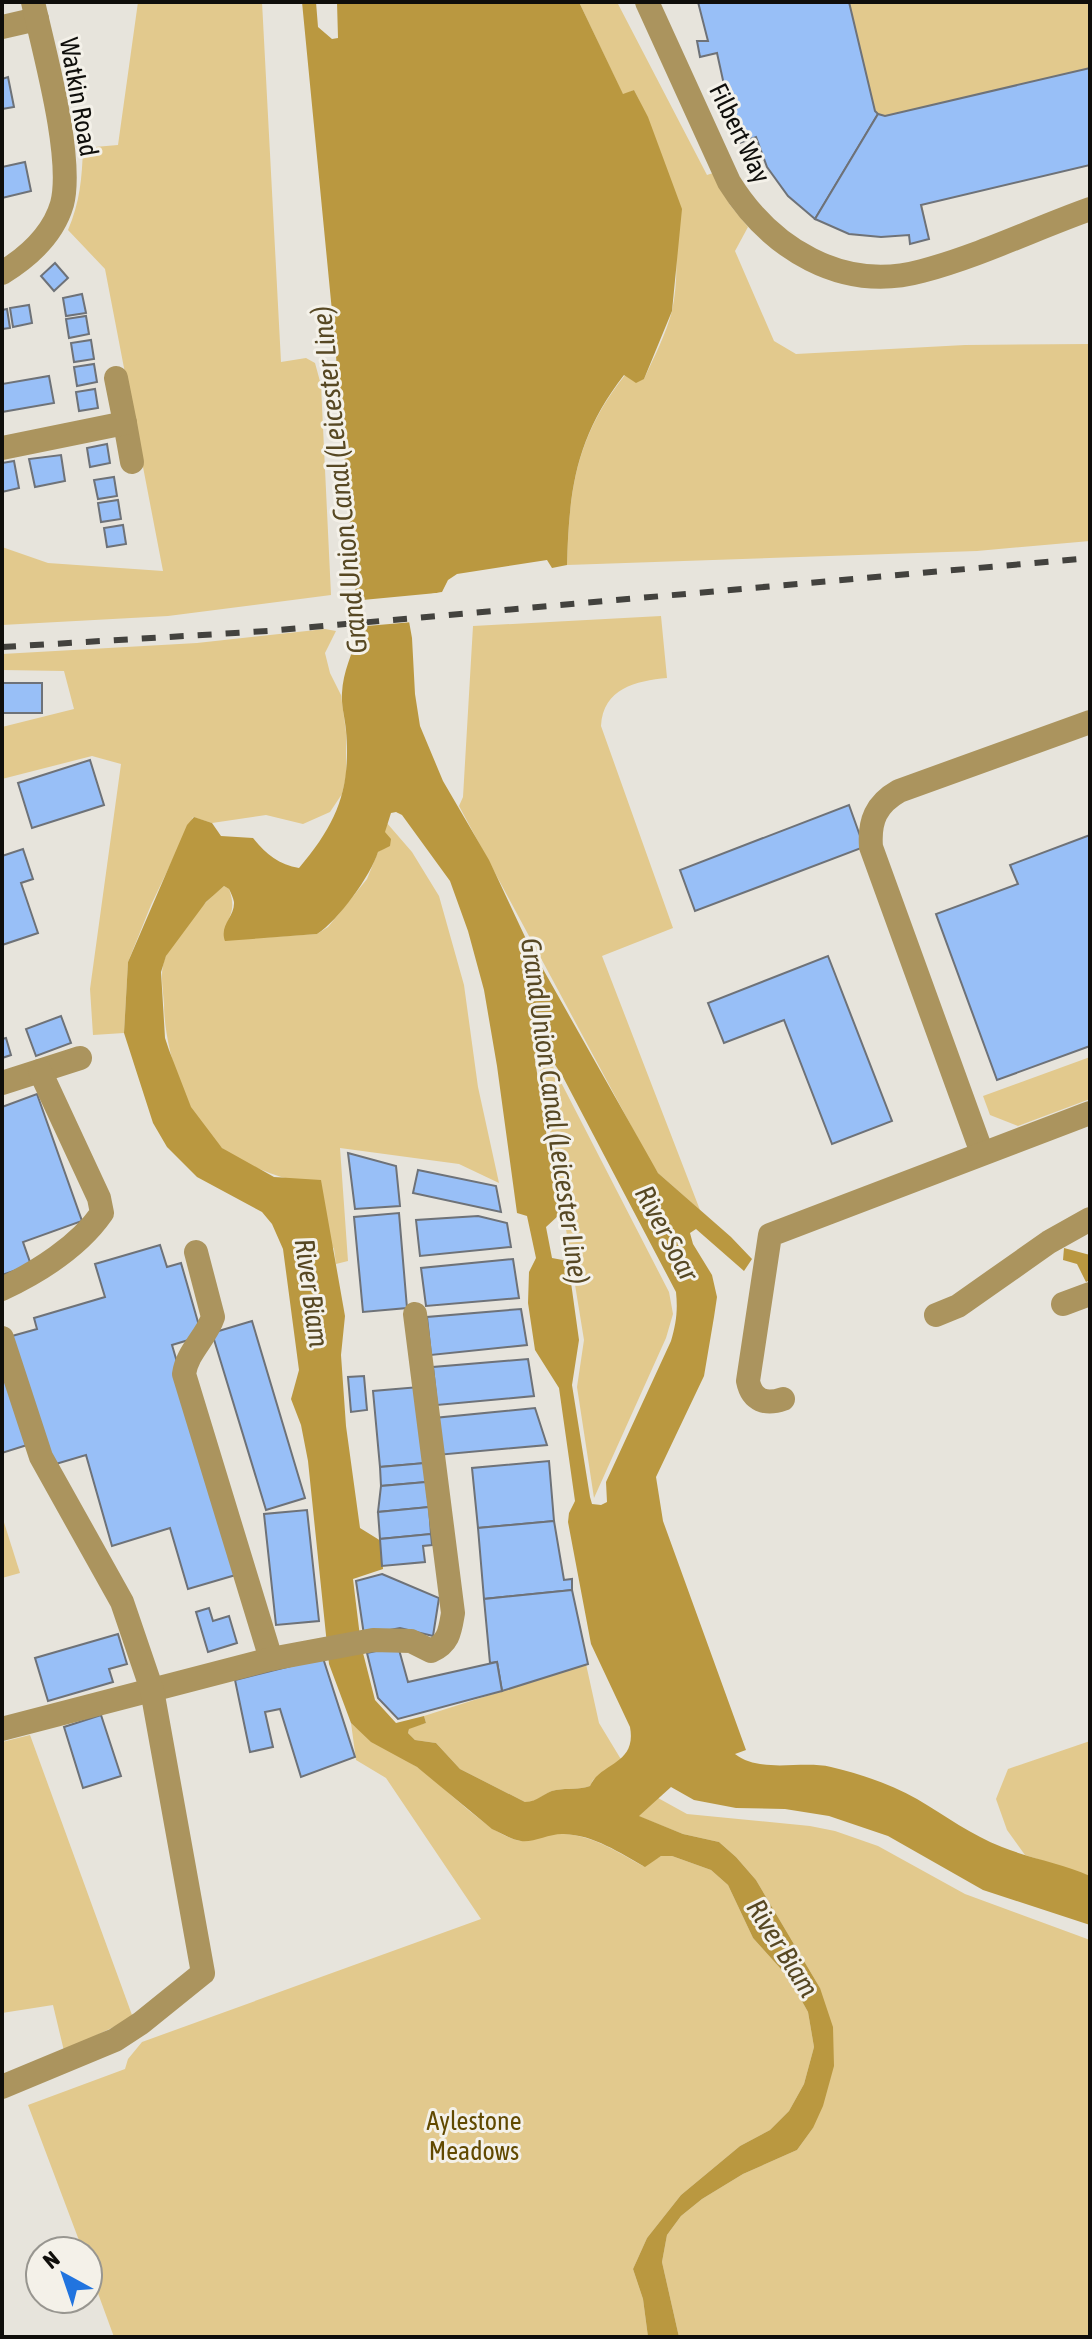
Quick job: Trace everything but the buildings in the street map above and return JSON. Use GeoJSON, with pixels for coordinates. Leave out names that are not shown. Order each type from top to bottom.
{"type":"FeatureCollection","features":[{"type":"Feature","properties":{"kind":"street","name":"Filbert Way"},"geometry":{"type":"LineString","coordinates":[[647,2],[729,182],[741,201],[776,239],[816,263],[856,273],[920,272],[1090,209]]}},
{"type":"Feature","properties":{"kind":"street"},"geometry":{"type":"LineString","coordinates":[[2,27],[35,10]]}},
{"type":"Feature","properties":{"kind":"street","name":"Watkin Road"},"geometry":{"type":"LineString","coordinates":[[2,273],[25,258],[42,240],[56,221],[63,202],[64,150],[35,10]]}},
{"type":"Feature","properties":{"kind":"street"},"geometry":{"type":"LineString","coordinates":[[116,378],[132,462]]}},
{"type":"Feature","properties":{"kind":"street"},"geometry":{"type":"LineString","coordinates":[[2,448],[125,423]]}},
{"type":"Feature","properties":{"kind":"street"},"geometry":{"type":"LineString","coordinates":[[982,1153],[871,847],[872,822],[884,799],[899,791],[1090,722]]}},
{"type":"Feature","properties":{"kind":"street"},"geometry":{"type":"LineString","coordinates":[[2,1083],[80,1058]]}},
{"type":"Feature","properties":{"kind":"street"},"geometry":{"type":"LineString","coordinates":[[2,1289],[22,1280],[56,1256],[91,1228],[102,1213],[99,1198],[40,1071]]}},
{"type":"Feature","properties":{"kind":"street"},"geometry":{"type":"LineString","coordinates":[[783,1399],[764,1402],[756,1398],[750,1391],[748,1381],[770,1235],[1090,1113]]}},
{"type":"Feature","properties":{"kind":"street"},"geometry":{"type":"LineString","coordinates":[[936,1315],[958,1306],[1024,1258],[1090,1219]]}},
{"type":"Feature","properties":{"kind":"street"},"geometry":{"type":"LineString","coordinates":[[196,1252],[213,1317],[186,1362],[184,1374],[271,1659]]}},
{"type":"Feature","properties":{"kind":"street"},"geometry":{"type":"LineString","coordinates":[[1063,1304],[1090,1294]]}},
{"type":"Feature","properties":{"kind":"street"},"geometry":{"type":"LineString","coordinates":[[2,1729],[271,1659],[373,1640],[411,1641],[431,1651],[443,1646],[450,1634],[453,1613],[415,1314]]}},
{"type":"Feature","properties":{"kind":"street"},"geometry":{"type":"LineString","coordinates":[[2,1338],[41,1457],[122,1602],[152,1690],[203,1973],[115,2040],[2,2087]]}},
{"type":"Feature","properties":{"kind":"green space"},"geometry":{"type":"Polygon","coordinates":[[[138,2],[262,2],[281,362],[306,358],[315,363],[321,385],[331,595],[168,616],[2,625],[2,547],[48,563],[163,571],[105,269],[68,230],[80,190],[83,148],[118,145],[138,2]]]}},
{"type":"Feature","properties":{"kind":"green space"},"geometry":{"type":"Polygon","coordinates":[[[579,2],[617,2],[707,175],[713,173],[730,205],[748,227],[735,251],[774,341],[796,354],[965,345],[1090,344],[1090,541],[977,551],[567,565],[573,488],[586,442],[596,420],[625,375],[644,379],[672,311],[676,285],[670,198],[655,140],[634,90],[623,95],[579,2]]]}},
{"type":"Feature","properties":{"kind":"green space"},"geometry":{"type":"Polygon","coordinates":[[[698,2],[1090,2],[1090,165],[922,204],[929,239],[910,244],[909,235],[855,233],[833,226],[796,203],[780,185],[756,137],[737,144],[717,53],[700,57],[697,42],[708,40],[698,2]]]}},
{"type":"Feature","properties":{"kind":"green space"},"geometry":{"type":"Polygon","coordinates":[[[661,616],[667,678],[644,681],[623,689],[608,703],[601,726],[673,928],[602,956],[700,1210],[658,1173],[649,1159],[459,806],[463,797],[473,626],[661,616]]]}},
{"type":"Feature","properties":{"kind":"green space"},"geometry":{"type":"Polygon","coordinates":[[[325,629],[336,631],[325,653],[330,673],[341,695],[346,732],[346,776],[342,794],[330,812],[303,824],[266,815],[212,823],[193,817],[128,962],[124,1033],[93,1035],[90,989],[121,764],[92,756],[2,779],[2,727],[74,709],[64,671],[2,670],[2,654],[197,643],[325,629]]]}},
{"type":"Feature","properties":{"kind":"green space"},"geometry":{"type":"Polygon","coordinates":[[[386,822],[412,852],[439,896],[464,985],[478,1087],[499,1183],[459,1164],[340,1148],[348,1261],[336,1264],[334,1249],[294,1180],[267,1172],[229,1153],[209,1136],[198,1120],[180,1082],[168,1041],[163,968],[171,946],[184,927],[224,886],[229,889],[232,898],[226,940],[317,934],[328,927],[367,879],[378,852],[383,849],[386,822]]]}},
{"type":"Feature","properties":{"kind":"green space"},"geometry":{"type":"Polygon","coordinates":[[[1090,1057],[1090,1099],[1018,1126],[990,1115],[983,1096],[1090,1057]]]}},
{"type":"Feature","properties":{"kind":"green space"},"geometry":{"type":"Polygon","coordinates":[[[549,1059],[669,1292],[673,1314],[666,1338],[594,1498],[577,1387],[584,1340],[539,1063],[549,1059]]]}},
{"type":"Feature","properties":{"kind":"green space"},"geometry":{"type":"Polygon","coordinates":[[[2,1516],[20,1573],[2,1578],[2,1516]]]}},
{"type":"Feature","properties":{"kind":"green space"},"geometry":{"type":"Polygon","coordinates":[[[586,1664],[599,1723],[622,1761],[593,1780],[590,1786],[556,1790],[525,1802],[460,1769],[436,1743],[415,1740],[408,1733],[409,1728],[426,1723],[424,1716],[586,1664]]]}},
{"type":"Feature","properties":{"kind":"green space","name":"Aylestone Meadows"},"geometry":{"type":"Polygon","coordinates":[[[351,1723],[417,1767],[482,1821],[510,1838],[525,1841],[552,1834],[576,1835],[643,1866],[661,1856],[672,1856],[711,1870],[728,1885],[753,1938],[789,1978],[808,2012],[814,2047],[804,2084],[789,2111],[770,2130],[740,2146],[681,2195],[647,2238],[633,2269],[643,2299],[648,2337],[114,2337],[104,2310],[104,2235],[77,2235],[28,2105],[125,2069],[128,2059],[142,2042],[481,1919],[386,1778],[356,1760],[351,1723]]]}},
{"type":"Feature","properties":{"kind":"green space"},"geometry":{"type":"Polygon","coordinates":[[[30,1735],[132,2015],[128,2020],[64,2051],[53,2005],[2,2013],[2,1742],[30,1735]]]}},
{"type":"Feature","properties":{"kind":"green space"},"geometry":{"type":"Polygon","coordinates":[[[1090,1741],[1090,1876],[1025,1855],[1007,1830],[996,1799],[1008,1769],[1090,1741]]]}},
{"type":"Feature","properties":{"kind":"green space"},"geometry":{"type":"Polygon","coordinates":[[[658,1798],[687,1814],[835,1831],[878,1846],[965,1894],[1090,1940],[1090,2337],[679,2337],[662,2262],[667,2235],[681,2216],[702,2199],[743,2174],[797,2150],[813,2128],[820,1988],[756,1880],[736,1857],[719,1842],[683,1834],[638,1816],[658,1798]]]}},
{"type":"Feature","properties":{"kind":"water"},"geometry":{"type":"Polygon","coordinates":[[[302,2],[316,2],[318,27],[332,39],[338,38],[337,2],[579,2],[623,94],[634,90],[648,117],[682,209],[672,311],[644,379],[636,383],[624,375],[595,420],[585,442],[573,488],[567,565],[552,568],[547,560],[457,574],[448,580],[442,592],[405,599],[420,726],[443,781],[489,860],[526,939],[658,1173],[752,1259],[744,1271],[696,1229],[690,1233],[693,1244],[712,1275],[717,1297],[704,1376],[656,1477],[663,1521],[746,1750],[735,1754],[757,1763],[819,1765],[875,1780],[907,1794],[991,1842],[1090,1876],[1090,1925],[983,1890],[888,1836],[829,1816],[785,1809],[736,1808],[694,1800],[671,1787],[639,1816],[683,1834],[719,1842],[736,1857],[756,1880],[820,1988],[833,2027],[834,2066],[823,2106],[813,2128],[797,2150],[743,2174],[702,2199],[681,2216],[667,2235],[662,2262],[679,2337],[648,2337],[643,2299],[633,2269],[647,2238],[681,2195],[740,2146],[770,2130],[789,2111],[804,2084],[814,2047],[808,2012],[789,1978],[753,1938],[728,1885],[711,1870],[672,1856],[661,1856],[645,1867],[606,1846],[575,1835],[559,1834],[526,1841],[510,1838],[492,1829],[417,1767],[371,1742],[351,1723],[329,1664],[308,1461],[301,1425],[291,1399],[299,1370],[283,1249],[272,1224],[262,1212],[197,1177],[167,1147],[153,1123],[124,1033],[128,962],[187,825],[194,817],[212,823],[221,836],[253,838],[273,858],[299,868],[323,836],[339,805],[347,751],[343,685],[359,633],[302,2]],[[391,813],[385,832],[391,839],[390,846],[378,852],[353,897],[317,934],[225,941],[224,930],[234,907],[229,889],[224,886],[206,902],[166,956],[161,972],[165,1038],[191,1107],[222,1148],[274,1177],[321,1180],[345,1316],[341,1355],[346,1426],[360,1528],[381,1541],[383,1569],[353,1579],[361,1645],[375,1700],[396,1723],[424,1716],[426,1723],[409,1729],[408,1733],[415,1740],[436,1743],[460,1769],[530,1802],[552,1791],[590,1786],[628,1749],[630,1727],[591,1644],[568,1522],[575,1501],[559,1388],[535,1350],[528,1303],[529,1272],[536,1258],[527,1216],[517,1213],[484,990],[450,881],[402,815],[391,813]],[[542,1054],[535,1060],[559,1215],[546,1227],[552,1258],[568,1261],[579,1340],[572,1385],[590,1497],[592,1504],[601,1505],[607,1502],[606,1482],[671,1341],[676,1317],[676,1292],[563,1077],[550,1057],[542,1054]]]}},
{"type":"Feature","properties":{"kind":"water"},"geometry":{"type":"Polygon","coordinates":[[[1064,1248],[1090,1255],[1090,1280],[1086,1282],[1077,1264],[1063,1260],[1064,1248]]]}},
{"type":"Feature","properties":{"kind":"pier"},"geometry":{"type":"Polygon","coordinates":[[[447,592],[443,596],[410,602],[413,622],[355,627],[352,601],[447,592]]]}},
{"type":"Feature","properties":{"kind":"railway"},"geometry":{"type":"LineString","coordinates":[[2,647],[268,631],[1090,558]]}},
{"type":"Feature","properties":{"kind":"water label","name":"Grand Union Canal (Leicester Line)"},"geometry":{"type":"Point","coordinates":[339,480]}},
{"type":"Feature","properties":{"kind":"water label","name":"Grand Union Canal (Leicester Line)"},"geometry":{"type":"Point","coordinates":[555,1111]}},
{"type":"Feature","properties":{"kind":"water label","name":"River Soar"},"geometry":{"type":"Point","coordinates":[667,1233]}},
{"type":"Feature","properties":{"kind":"water label","name":"River Biam"},"geometry":{"type":"Point","coordinates":[312,1293]}},
{"type":"Feature","properties":{"kind":"water label","name":"River Biam"},"geometry":{"type":"Point","coordinates":[783,1948]}}]}
